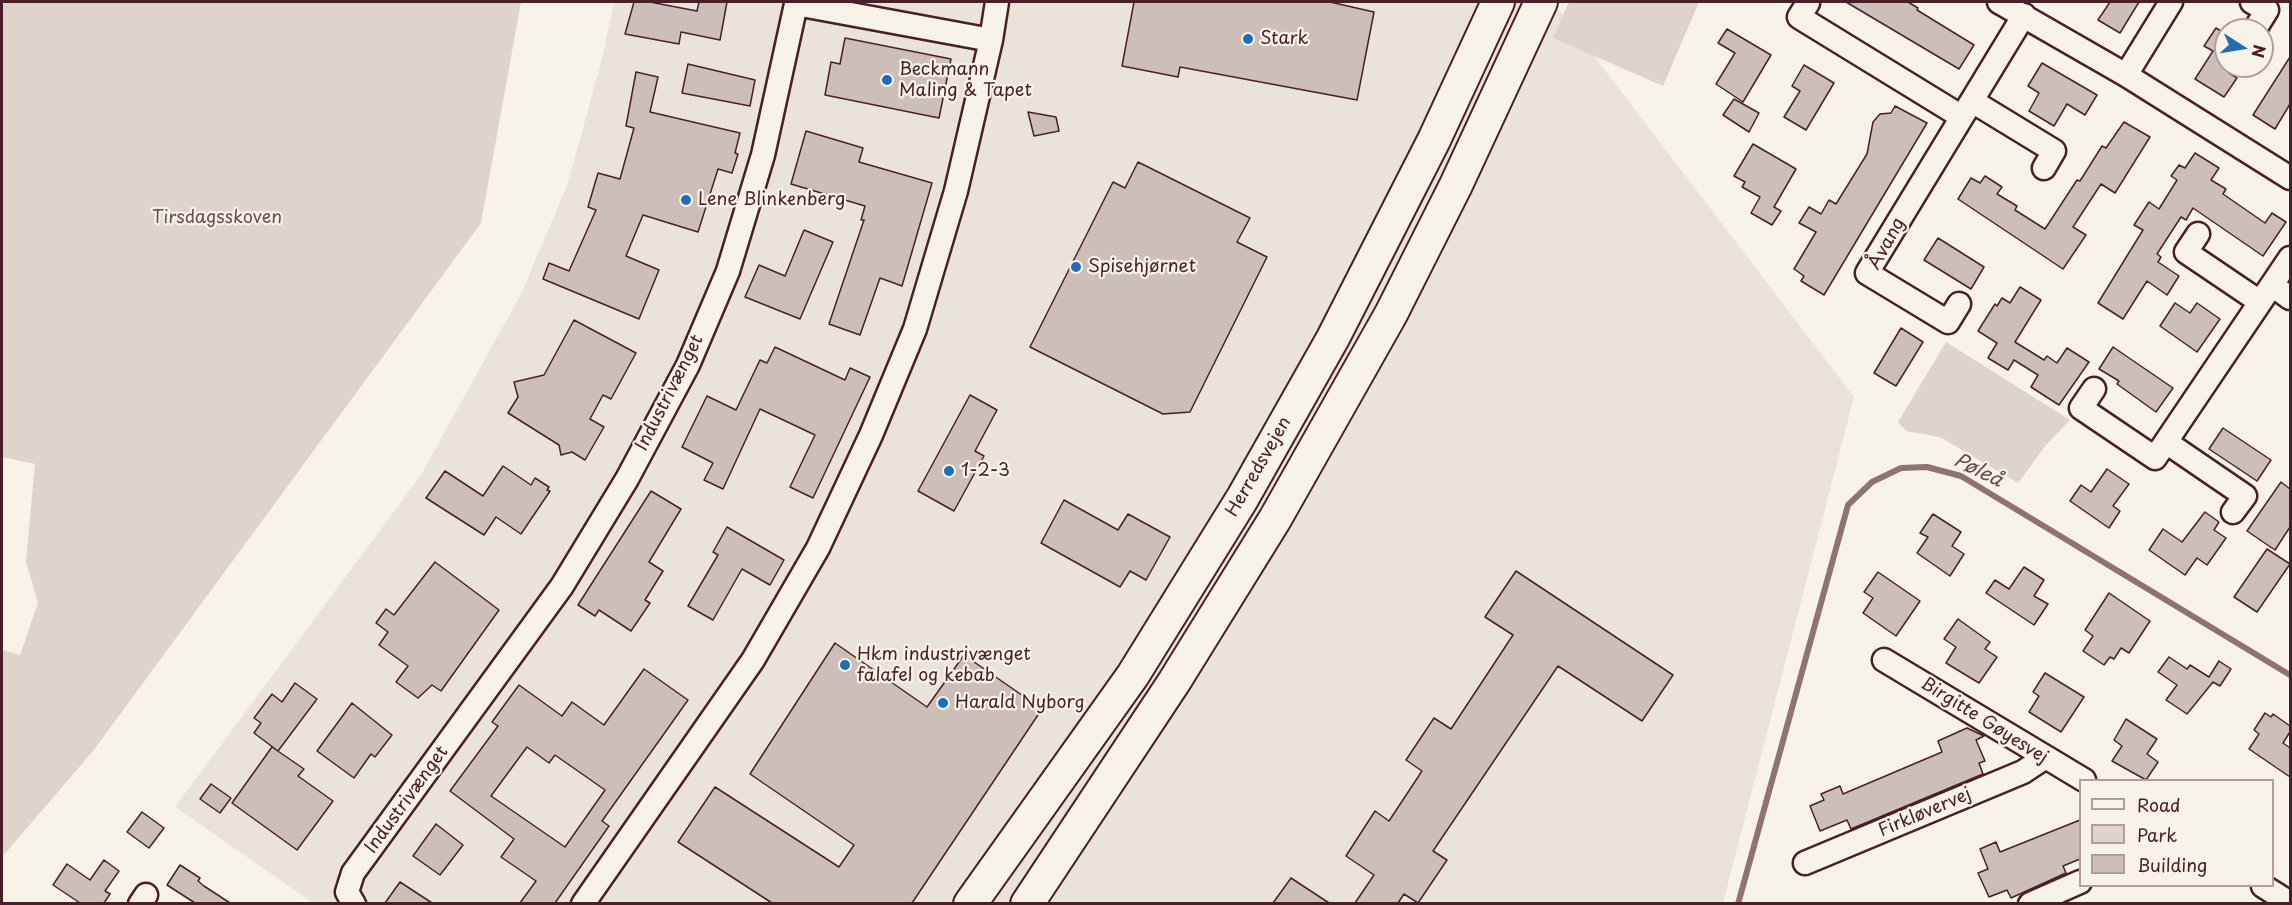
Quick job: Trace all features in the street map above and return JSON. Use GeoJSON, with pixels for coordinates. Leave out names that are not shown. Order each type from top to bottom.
{"type":"FeatureCollection","features":[{"type":"Feature","properties":{"kind":"street"},"geometry":{"type":"LineString","coordinates":[[583,903],[753,660],[818,548],[842,499],[915,329],[956,191],[991,40],[997,2]]}},
{"type":"Feature","properties":{"kind":"street","name":"Herredsvejen"},"geometry":{"type":"LineString","coordinates":[[970,903],[1133,675],[1242,499],[1339,328],[1434,140],[1497,2]]}},
{"type":"Feature","properties":{"kind":"street"},"geometry":{"type":"LineString","coordinates":[[1027,903],[1174,682],[1281,508],[1396,304],[1456,186],[1541,2]]}},
{"type":"Feature","properties":{"kind":"street"},"geometry":{"type":"LineString","coordinates":[[1999,2],[2126,75],[2290,178]]}},
{"type":"Feature","properties":{"kind":"street"},"geometry":{"type":"LineString","coordinates":[[2126,75],[2171,2]]}},
{"type":"Feature","properties":{"kind":"street"},"geometry":{"type":"LineString","coordinates":[[2252,2],[2267,10],[2262,18]]}},
{"type":"Feature","properties":{"kind":"street"},"geometry":{"type":"LineString","coordinates":[[1808,3],[1799,17],[1967,109],[2054,151],[2044,168]]}},
{"type":"Feature","properties":{"kind":"street","name":"Industrivænget"},"geometry":{"type":"LineString","coordinates":[[354,903],[347,892],[353,873],[562,586],[627,479],[688,365],[728,271],[763,155],[796,4],[991,40]]}},
{"type":"Feature","properties":{"kind":"street","name":"Åvang"},"geometry":{"type":"LineString","coordinates":[[1959,304],[1948,322],[1867,273],[2024,15]]}},
{"type":"Feature","properties":{"kind":"street"},"geometry":{"type":"LineString","coordinates":[[2198,234],[2186,252],[2266,294],[2290,298]]}},
{"type":"Feature","properties":{"kind":"street"},"geometry":{"type":"LineString","coordinates":[[2094,389],[2081,408],[2155,458],[2290,258]]}},
{"type":"Feature","properties":{"kind":"street"},"geometry":{"type":"LineString","coordinates":[[2166,442],[2245,496],[2233,512]]}},
{"type":"Feature","properties":{"kind":"street","name":"Birgitte Gøyesvej"},"geometry":{"type":"LineString","coordinates":[[1884,660],[2082,779]]}},
{"type":"Feature","properties":{"kind":"street","name":"Firkløvervej"},"geometry":{"type":"LineString","coordinates":[[1805,863],[2024,772],[2044,758]]}},
{"type":"Feature","properties":{"kind":"street"},"geometry":{"type":"LineString","coordinates":[[2030,903],[2079,882]]}},
{"type":"Feature","properties":{"kind":"street"},"geometry":{"type":"LineString","coordinates":[[2266,887],[2290,903]]}},
{"type":"Feature","properties":{"kind":"shaded area"},"geometry":{"type":"Polygon","coordinates":[[[614,2],[1553,2],[1854,397],[1723,903],[313,903],[175,807],[421,475],[522,292],[568,183],[602,59],[614,2]]]}},
{"type":"Feature","properties":{"kind":"green space","name":"Tirsdagsskoven"},"geometry":{"type":"Polygon","coordinates":[[[2,2],[521,2],[481,223],[93,751],[2,857],[2,650],[20,655],[38,603],[26,562],[35,464],[2,457],[2,2]]]}},
{"type":"Feature","properties":{"kind":"green space"},"geometry":{"type":"Polygon","coordinates":[[[1569,2],[1699,2],[1663,86],[1553,38],[1569,2]]]}},
{"type":"Feature","properties":{"kind":"green space"},"geometry":{"type":"Polygon","coordinates":[[[1946,342],[2070,420],[2046,445],[2018,483],[1940,437],[1906,431],[1898,422],[1946,342]]]}},
{"type":"Feature","properties":{"kind":"building"},"geometry":{"type":"Polygon","coordinates":[[[634,2],[650,2],[697,11],[699,2],[727,2],[720,40],[681,32],[679,44],[625,34],[634,2]]]}},
{"type":"Feature","properties":{"kind":"building","name":"Stark"},"geometry":{"type":"Polygon","coordinates":[[[1134,2],[1330,2],[1374,12],[1357,100],[1180,67],[1178,77],[1122,66],[1134,2]]]}},
{"type":"Feature","properties":{"kind":"building"},"geometry":{"type":"Polygon","coordinates":[[[1846,2],[1908,2],[1974,45],[1959,69],[1846,2]]]}},
{"type":"Feature","properties":{"kind":"building"},"geometry":{"type":"Polygon","coordinates":[[[2110,2],[2139,2],[2120,33],[2098,20],[2110,2]]]}},
{"type":"Feature","properties":{"kind":"building"},"geometry":{"type":"Polygon","coordinates":[[[1727,29],[1771,55],[1743,102],[1716,84],[1735,53],[1718,43],[1727,29]]]}},
{"type":"Feature","properties":{"kind":"building"},"geometry":{"type":"Polygon","coordinates":[[[2214,31],[2214,78],[2237,78],[2224,97],[2195,79],[2213,51],[2204,46],[2214,31]]]}},
{"type":"Feature","properties":{"kind":"building","name":"Beckmann Maling & Tapet"},"geometry":{"type":"Polygon","coordinates":[[[845,38],[951,59],[939,118],[825,95],[831,62],[840,64],[845,38]]]}},
{"type":"Feature","properties":{"kind":"building"},"geometry":{"type":"Polygon","coordinates":[[[2290,57],[2290,104],[2275,129],[2253,115],[2290,57]]]}},
{"type":"Feature","properties":{"kind":"building"},"geometry":{"type":"Polygon","coordinates":[[[2042,63],[2097,95],[2085,115],[2067,104],[2054,126],[2029,111],[2039,93],[2028,86],[2042,63]]]}},
{"type":"Feature","properties":{"kind":"building"},"geometry":{"type":"Polygon","coordinates":[[[688,64],[755,80],[750,106],[682,93],[688,64]]]}},
{"type":"Feature","properties":{"kind":"building"},"geometry":{"type":"Polygon","coordinates":[[[1804,65],[1834,83],[1806,130],[1784,117],[1800,91],[1792,86],[1804,65]]]}},
{"type":"Feature","properties":{"kind":"building"},"geometry":{"type":"Polygon","coordinates":[[[636,72],[658,77],[650,112],[740,133],[735,153],[738,154],[732,173],[718,169],[698,232],[643,215],[626,256],[659,270],[639,319],[543,279],[549,263],[569,271],[596,210],[588,207],[598,173],[620,179],[634,128],[626,126],[636,72]]]}},
{"type":"Feature","properties":{"kind":"building"},"geometry":{"type":"Polygon","coordinates":[[[1734,99],[1759,113],[1749,132],[1723,115],[1734,99]]]}},
{"type":"Feature","properties":{"kind":"building"},"geometry":{"type":"Polygon","coordinates":[[[1895,106],[1927,123],[1824,295],[1801,281],[1804,276],[1794,269],[1816,232],[1799,223],[1809,207],[1821,214],[1829,200],[1836,204],[1867,154],[1873,122],[1880,114],[1891,113],[1895,106]]]}},
{"type":"Feature","properties":{"kind":"building"},"geometry":{"type":"Polygon","coordinates":[[[1028,112],[1056,117],[1059,131],[1034,136],[1028,112]]]}},
{"type":"Feature","properties":{"kind":"building"},"geometry":{"type":"Polygon","coordinates":[[[2124,122],[2150,137],[2115,193],[2101,184],[2073,227],[2086,235],[2063,269],[1958,199],[1971,178],[1980,183],[1985,176],[2002,187],[1997,194],[2017,206],[2015,210],[2045,229],[2102,146],[2106,148],[2124,122]]]}},
{"type":"Feature","properties":{"kind":"building"},"geometry":{"type":"Polygon","coordinates":[[[806,131],[863,148],[859,162],[932,183],[902,286],[880,278],[860,335],[829,324],[864,220],[861,220],[865,206],[791,184],[806,131]]]}},
{"type":"Feature","properties":{"kind":"building"},"geometry":{"type":"Polygon","coordinates":[[[1753,144],[1796,169],[1774,207],[1781,211],[1772,225],[1751,213],[1760,197],[1742,187],[1745,182],[1734,176],[1753,144]]]}},
{"type":"Feature","properties":{"kind":"building"},"geometry":{"type":"Polygon","coordinates":[[[2195,153],[2219,168],[2211,180],[2226,189],[2223,194],[2265,223],[2272,213],[2286,222],[2263,256],[2193,208],[2186,220],[2181,217],[2157,254],[2161,257],[2158,262],[2179,276],[2167,295],[2147,281],[2123,319],[2098,303],[2143,230],[2134,225],[2149,202],[2159,209],[2177,180],[2171,176],[2179,165],[2185,168],[2195,153]]]}},
{"type":"Feature","properties":{"kind":"building"},"geometry":{"type":"Polygon","coordinates":[[[1138,162],[1250,218],[1237,242],[1267,257],[1190,412],[1163,414],[1030,347],[1113,182],[1125,188],[1138,162]]]}},
{"type":"Feature","properties":{"kind":"building"},"geometry":{"type":"Polygon","coordinates":[[[804,230],[833,242],[800,319],[745,297],[759,265],[785,276],[804,230]]]}},
{"type":"Feature","properties":{"kind":"building"},"geometry":{"type":"Polygon","coordinates":[[[1938,238],[1984,267],[1971,289],[1924,260],[1938,238]]]}},
{"type":"Feature","properties":{"kind":"building"},"geometry":{"type":"Polygon","coordinates":[[[2020,287],[2041,300],[2015,342],[2044,360],[2047,356],[2057,363],[2067,348],[2089,362],[2059,405],[2031,387],[2038,375],[2014,360],[2008,370],[1988,358],[1997,343],[1978,331],[1995,304],[1997,306],[2002,298],[2010,303],[2020,287]]]}},
{"type":"Feature","properties":{"kind":"building"},"geometry":{"type":"Polygon","coordinates":[[[2175,303],[2190,313],[2197,303],[2220,319],[2197,352],[2160,326],[2175,303]]]}},
{"type":"Feature","properties":{"kind":"building"},"geometry":{"type":"Polygon","coordinates":[[[574,320],[636,353],[611,399],[603,395],[590,419],[604,427],[585,460],[572,452],[561,455],[559,445],[508,413],[518,397],[514,382],[544,375],[574,320]]]}},
{"type":"Feature","properties":{"kind":"building"},"geometry":{"type":"Polygon","coordinates":[[[1901,328],[1923,342],[1896,386],[1874,373],[1901,328]]]}},
{"type":"Feature","properties":{"kind":"building"},"geometry":{"type":"Polygon","coordinates":[[[775,347],[845,380],[850,368],[870,377],[813,498],[790,487],[815,435],[760,409],[723,489],[704,480],[713,463],[682,447],[707,396],[736,410],[760,360],[767,363],[775,347]]]}},
{"type":"Feature","properties":{"kind":"building"},"geometry":{"type":"Polygon","coordinates":[[[2113,347],[2173,388],[2156,412],[2117,384],[2119,381],[2099,369],[2113,347]]]}},
{"type":"Feature","properties":{"kind":"building"},"geometry":{"type":"Polygon","coordinates":[[[970,395],[997,410],[975,451],[984,456],[954,511],[918,491],[970,395]]]}},
{"type":"Feature","properties":{"kind":"building"},"geometry":{"type":"Polygon","coordinates":[[[2223,428],[2271,460],[2257,481],[2209,449],[2223,428]]]}},
{"type":"Feature","properties":{"kind":"building"},"geometry":{"type":"Polygon","coordinates":[[[503,466],[531,485],[535,478],[549,487],[547,490],[550,491],[521,534],[496,517],[484,535],[426,498],[445,471],[483,496],[503,466]]]}},
{"type":"Feature","properties":{"kind":"building"},"geometry":{"type":"Polygon","coordinates":[[[2107,469],[2129,484],[2113,506],[2120,511],[2109,528],[2070,501],[2081,485],[2091,492],[2107,469]]]}},
{"type":"Feature","properties":{"kind":"building"},"geometry":{"type":"Polygon","coordinates":[[[2281,482],[2290,489],[2290,527],[2275,550],[2247,531],[2281,482]]]}},
{"type":"Feature","properties":{"kind":"building"},"geometry":{"type":"Polygon","coordinates":[[[651,491],[681,509],[649,562],[663,571],[645,600],[650,603],[631,631],[599,610],[595,616],[578,605],[651,491]]]}},
{"type":"Feature","properties":{"kind":"building"},"geometry":{"type":"Polygon","coordinates":[[[1064,500],[1118,530],[1128,514],[1170,537],[1146,580],[1130,571],[1120,587],[1041,543],[1064,500]]]}},
{"type":"Feature","properties":{"kind":"building"},"geometry":{"type":"Polygon","coordinates":[[[2205,512],[2219,522],[2214,530],[2226,538],[2207,565],[2197,558],[2185,575],[2149,550],[2163,529],[2182,542],[2205,512]]]}},
{"type":"Feature","properties":{"kind":"building"},"geometry":{"type":"Polygon","coordinates":[[[1933,514],[1961,532],[1952,546],[1964,554],[1950,576],[1917,553],[1928,537],[1920,533],[1933,514]]]}},
{"type":"Feature","properties":{"kind":"building"},"geometry":{"type":"Polygon","coordinates":[[[727,527],[784,560],[770,585],[742,569],[713,620],[688,606],[718,555],[713,552],[727,527]]]}},
{"type":"Feature","properties":{"kind":"building"},"geometry":{"type":"Polygon","coordinates":[[[2267,549],[2290,564],[2257,612],[2234,597],[2267,549]]]}},
{"type":"Feature","properties":{"kind":"building"},"geometry":{"type":"Polygon","coordinates":[[[435,562],[499,610],[441,691],[432,685],[418,698],[396,682],[408,666],[379,645],[388,632],[376,623],[386,609],[394,615],[435,562]]]}},
{"type":"Feature","properties":{"kind":"building"},"geometry":{"type":"Polygon","coordinates":[[[2024,567],[2044,580],[2034,596],[2048,604],[2034,625],[1986,593],[1995,580],[2009,589],[2024,567]]]}},
{"type":"Feature","properties":{"kind":"building"},"geometry":{"type":"Polygon","coordinates":[[[1516,571],[1673,675],[1642,721],[1558,666],[1433,851],[1447,860],[1418,903],[1404,894],[1398,903],[1355,903],[1374,875],[1346,856],[1375,811],[1389,821],[1422,771],[1406,760],[1434,718],[1451,729],[1513,635],[1485,617],[1516,571]]]}},
{"type":"Feature","properties":{"kind":"building"},"geometry":{"type":"Polygon","coordinates":[[[1878,572],[1920,601],[1896,636],[1863,613],[1873,598],[1864,592],[1878,572]]]}},
{"type":"Feature","properties":{"kind":"building"},"geometry":{"type":"Polygon","coordinates":[[[2109,593],[2150,621],[2129,653],[2121,648],[2114,659],[2110,657],[2104,665],[2083,651],[2093,636],[2085,630],[2109,593]]]}},
{"type":"Feature","properties":{"kind":"building"},"geometry":{"type":"Polygon","coordinates":[[[1958,619],[1990,642],[1985,649],[1997,657],[1979,683],[1946,663],[1956,647],[1944,639],[1958,619]]]}},
{"type":"Feature","properties":{"kind":"building"},"geometry":{"type":"Polygon","coordinates":[[[835,643],[927,707],[964,655],[1042,709],[912,903],[772,903],[678,842],[715,787],[839,867],[854,845],[750,774],[835,643]]]}},
{"type":"Feature","properties":{"kind":"building"},"geometry":{"type":"Polygon","coordinates":[[[2169,657],[2187,669],[2190,665],[2209,677],[2219,661],[2231,669],[2220,686],[2213,682],[2187,714],[2166,700],[2177,685],[2158,672],[2169,657]]]}},
{"type":"Feature","properties":{"kind":"building"},"geometry":{"type":"Polygon","coordinates":[[[644,669],[688,700],[602,821],[609,826],[555,903],[520,903],[536,881],[501,857],[514,839],[450,791],[498,726],[492,722],[519,685],[562,716],[572,702],[604,725],[644,669]],[[527,747],[491,796],[565,847],[605,790],[555,755],[549,763],[527,747]]]}},
{"type":"Feature","properties":{"kind":"building"},"geometry":{"type":"Polygon","coordinates":[[[2045,673],[2084,697],[2061,732],[2029,712],[2039,696],[2033,692],[2045,673]]]}},
{"type":"Feature","properties":{"kind":"building"},"geometry":{"type":"Polygon","coordinates":[[[295,683],[317,699],[278,751],[254,733],[261,723],[254,718],[272,694],[282,702],[295,683]]]}},
{"type":"Feature","properties":{"kind":"building"},"geometry":{"type":"Polygon","coordinates":[[[352,703],[392,735],[375,757],[371,754],[354,778],[317,751],[352,703]]]}},
{"type":"Feature","properties":{"kind":"building"},"geometry":{"type":"Polygon","coordinates":[[[2265,713],[2271,717],[2273,714],[2290,726],[2290,732],[2283,743],[2290,748],[2290,777],[2249,749],[2259,734],[2254,730],[2265,713]]]}},
{"type":"Feature","properties":{"kind":"building"},"geometry":{"type":"Polygon","coordinates":[[[2126,719],[2157,739],[2147,754],[2158,762],[2147,779],[2112,761],[2122,746],[2114,740],[2126,719]]]}},
{"type":"Feature","properties":{"kind":"building"},"geometry":{"type":"Polygon","coordinates":[[[1967,728],[1984,736],[1976,740],[1985,761],[1979,763],[1983,774],[1851,829],[1847,820],[1820,831],[1810,806],[1824,800],[1821,794],[1840,786],[1843,794],[1942,752],[1938,741],[1967,728]]]}},
{"type":"Feature","properties":{"kind":"building"},"geometry":{"type":"Polygon","coordinates":[[[272,747],[304,769],[298,776],[333,801],[297,850],[232,803],[272,747]]]}},
{"type":"Feature","properties":{"kind":"building"},"geometry":{"type":"Polygon","coordinates":[[[211,784],[231,798],[220,813],[200,799],[211,784]]]}},
{"type":"Feature","properties":{"kind":"building"},"geometry":{"type":"Polygon","coordinates":[[[142,812],[164,828],[149,848],[127,832],[142,812]]]}},
{"type":"Feature","properties":{"kind":"building"},"geometry":{"type":"Polygon","coordinates":[[[2079,820],[2079,859],[2063,866],[2066,873],[2011,898],[2007,890],[1989,897],[1978,873],[1988,869],[1980,849],[1996,842],[2000,852],[2079,820]]]}},
{"type":"Feature","properties":{"kind":"building"},"geometry":{"type":"Polygon","coordinates":[[[436,824],[463,845],[440,875],[413,856],[436,824]]]}},
{"type":"Feature","properties":{"kind":"building"},"geometry":{"type":"Polygon","coordinates":[[[104,860],[119,871],[105,891],[110,894],[104,903],[80,903],[53,885],[67,864],[90,880],[104,860]]]}},
{"type":"Feature","properties":{"kind":"building"},"geometry":{"type":"Polygon","coordinates":[[[180,865],[200,878],[198,881],[204,886],[230,903],[195,903],[167,885],[180,865]]]}},
{"type":"Feature","properties":{"kind":"building"},"geometry":{"type":"Polygon","coordinates":[[[1291,878],[1329,903],[1273,903],[1291,878]]]}},
{"type":"Feature","properties":{"kind":"building"},"geometry":{"type":"Polygon","coordinates":[[[400,882],[432,903],[385,903],[400,882]]]}},
{"type":"Feature","properties":{"kind":"waterway","name":"Pøleå"},"geometry":{"type":"LineString","coordinates":[[1738,904],[1848,505],[1872,482],[1901,468],[1927,467],[1961,476],[2290,675]]}},
{"type":"Feature","properties":{"kind":"place","name":"Stark"},"geometry":{"type":"Point","coordinates":[1248,39]}},
{"type":"Feature","properties":{"kind":"place","name":"Beckmann Maling & Tapet"},"geometry":{"type":"Point","coordinates":[887,80]}},
{"type":"Feature","properties":{"kind":"place","name":"Lene Blinkenberg"},"geometry":{"type":"Point","coordinates":[686,200]}},
{"type":"Feature","properties":{"kind":"place","name":"Spisehjørnet"},"geometry":{"type":"Point","coordinates":[1076,267]}},
{"type":"Feature","properties":{"kind":"place","name":"1-2-3"},"geometry":{"type":"Point","coordinates":[949,471]}},
{"type":"Feature","properties":{"kind":"place","name":"Hkm industrivænget falafel og kebab"},"geometry":{"type":"Point","coordinates":[845,665]}},
{"type":"Feature","properties":{"kind":"place","name":"Harald Nyborg"},"geometry":{"type":"Point","coordinates":[943,703]}}]}
